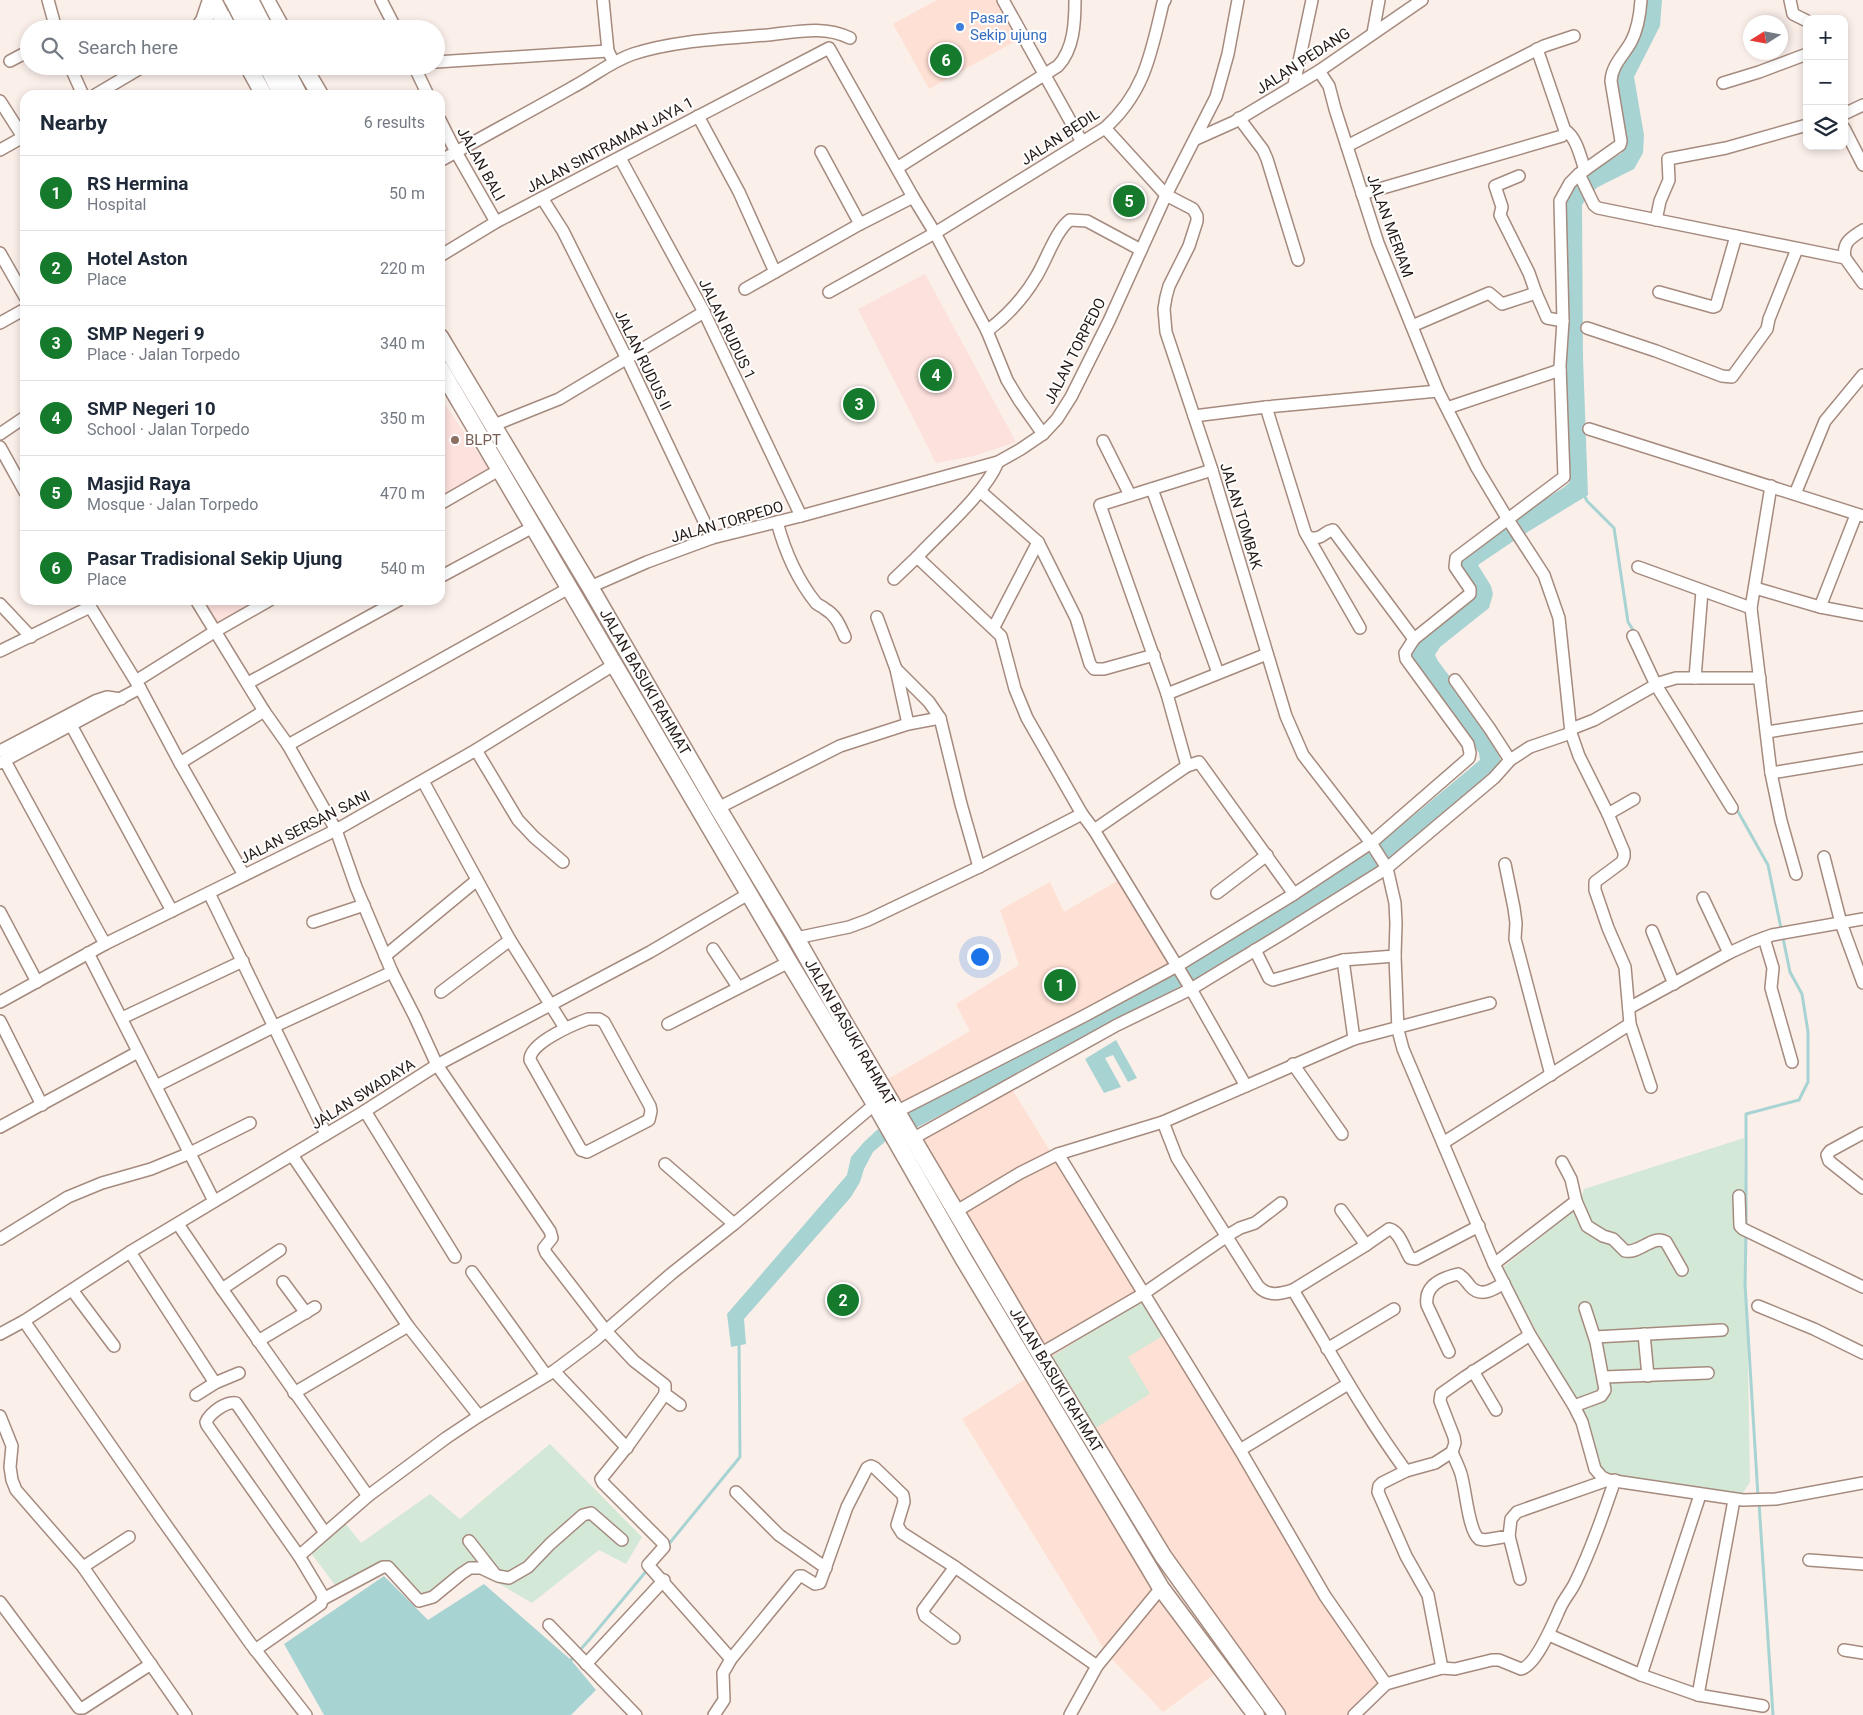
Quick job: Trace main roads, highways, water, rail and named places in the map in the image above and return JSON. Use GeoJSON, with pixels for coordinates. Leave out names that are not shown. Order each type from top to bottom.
{"type":"FeatureCollection","features":[{"type":"Feature","properties":{"kind":"highway"},"geometry":{"type":"LineString","coordinates":[[212,0],[221,20]]}},
{"type":"Feature","properties":{"kind":"highway"},"geometry":{"type":"LineString","coordinates":[[204,20],[212,0]]}},
{"type":"Feature","properties":{"kind":"highway"},"geometry":{"type":"LineString","coordinates":[[233,0],[243,20]]}},
{"type":"Feature","properties":{"kind":"highway"},"geometry":{"type":"LineString","coordinates":[[250,0],[260,20]]}},
{"type":"Feature","properties":{"kind":"highway"},"geometry":{"type":"LineString","coordinates":[[266,0],[277,20]]}},
{"type":"Feature","properties":{"kind":"highway"},"geometry":{"type":"LineString","coordinates":[[253,75],[261,90]]}},
{"type":"Feature","properties":{"kind":"highway"},"geometry":{"type":"LineString","coordinates":[[272,75],[279,90]]}},
{"type":"Feature","properties":{"kind":"highway"},"geometry":{"type":"LineString","coordinates":[[289,75],[296,90]]}},
{"type":"Feature","properties":{"kind":"highway"},"geometry":{"type":"LineString","coordinates":[[308,75],[317,90]]}},
{"type":"Feature","properties":{"kind":"highway","name":"JALAN BASUKI RAHMAT"},"geometry":{"type":"LineString","coordinates":[[445,345],[590,587],[796,938],[906,1139],[955,1212],[1163,1556],[1277,1715]]}},
{"type":"Feature","properties":{"kind":"highway","name":"JALAN BASUKI RAHMAT"},"geometry":{"type":"LineString","coordinates":[[445,377],[789,962],[875,1104],[892,1115]]}},
{"type":"Feature","properties":{"kind":"highway","name":"JALAN BASUKI RAHMAT"},"geometry":{"type":"LineString","coordinates":[[906,1139],[963,1258],[1162,1588],[1256,1715]]}},
{"type":"Feature","properties":{"kind":"water"},"geometry":{"type":"Polygon","coordinates":[[[1643,0],[1662,0],[1660,26],[1634,77],[1644,135],[1643,153],[1634,169],[1598,187],[1588,195],[1582,205],[1583,357],[1588,495],[1521,536],[1510,521],[1569,483],[1561,203],[1581,180],[1622,153],[1623,137],[1616,67],[1643,0]]]}},
{"type":"Feature","properties":{"kind":"water"},"geometry":{"type":"Polygon","coordinates":[[[1508,522],[1518,538],[1478,565],[1491,586],[1493,594],[1489,608],[1440,647],[1435,655],[1486,727],[1499,754],[1501,766],[1386,862],[1377,846],[1480,760],[1479,753],[1410,654],[1413,645],[1471,598],[1459,560],[1508,522]]]}},
{"type":"Feature","properties":{"kind":"water"},"geometry":{"type":"Polygon","coordinates":[[[1370,851],[1379,868],[1192,983],[1182,969],[1370,851]]]}},
{"type":"Feature","properties":{"kind":"water"},"geometry":{"type":"Polygon","coordinates":[[[1176,972],[1185,986],[914,1129],[905,1114],[1176,972]]]}},
{"type":"Feature","properties":{"kind":"water"},"geometry":{"type":"Polygon","coordinates":[[[1116,1040],[1137,1078],[1128,1082],[1113,1055],[1105,1058],[1121,1087],[1104,1093],[1085,1059],[1116,1040]]]}},
{"type":"Feature","properties":{"kind":"water"},"geometry":{"type":"Polygon","coordinates":[[[878,1129],[887,1140],[873,1152],[851,1197],[744,1319],[746,1344],[731,1347],[727,1314],[847,1175],[851,1157],[878,1129]]]}},
{"type":"Feature","properties":{"kind":"water"},"geometry":{"type":"Polygon","coordinates":[[[384,1576],[428,1620],[484,1584],[571,1660],[596,1690],[571,1715],[324,1715],[284,1644],[384,1576]]]}},
{"type":"Feature","properties":{"kind":"waterway"},"geometry":{"type":"LineString","coordinates":[[1584,495],[1587,501],[1614,528],[1628,622],[1635,633]]}},
{"type":"Feature","properties":{"kind":"waterway"},"geometry":{"type":"LineString","coordinates":[[1736,808],[1768,865],[1790,972],[1802,994],[1808,1032],[1808,1082],[1799,1100],[1746,1114],[1746,1227]]}},
{"type":"Feature","properties":{"kind":"waterway"},"geometry":{"type":"LineString","coordinates":[[1746,1233],[1745,1284],[1758,1497]]}},
{"type":"Feature","properties":{"kind":"waterway"},"geometry":{"type":"LineString","coordinates":[[668,1545],[740,1457],[739,1342]]}},
{"type":"Feature","properties":{"kind":"waterway"},"geometry":{"type":"LineString","coordinates":[[1759,1503],[1773,1715]]}},
{"type":"Feature","properties":{"kind":"waterway"},"geometry":{"type":"LineString","coordinates":[[571,1660],[648,1569]]}},
{"type":"Feature","properties":{"kind":"place","name":"Pasar Sekip ujung"},"geometry":{"type":"Point","coordinates":[960,27]}},
{"type":"Feature","properties":{"kind":"place","name":"Pasar Tradisional Sekip Ujung"},"geometry":{"type":"Point","coordinates":[946,60]}},
{"type":"Feature","properties":{"kind":"place","name":"Masjid Raya"},"geometry":{"type":"Point","coordinates":[1129,201]}},
{"type":"Feature","properties":{"kind":"place","name":"SMP Negeri 10"},"geometry":{"type":"Point","coordinates":[936,375]}},
{"type":"Feature","properties":{"kind":"place","name":"SMP Negeri 9"},"geometry":{"type":"Point","coordinates":[859,404]}},
{"type":"Feature","properties":{"kind":"place","name":"BLPT"},"geometry":{"type":"Point","coordinates":[455,440]}},
{"type":"Feature","properties":{"kind":"place","name":"RS Hermina"},"geometry":{"type":"Point","coordinates":[1060,985]}},
{"type":"Feature","properties":{"kind":"place","name":"Hotel Aston"},"geometry":{"type":"Point","coordinates":[843,1300]}}]}
